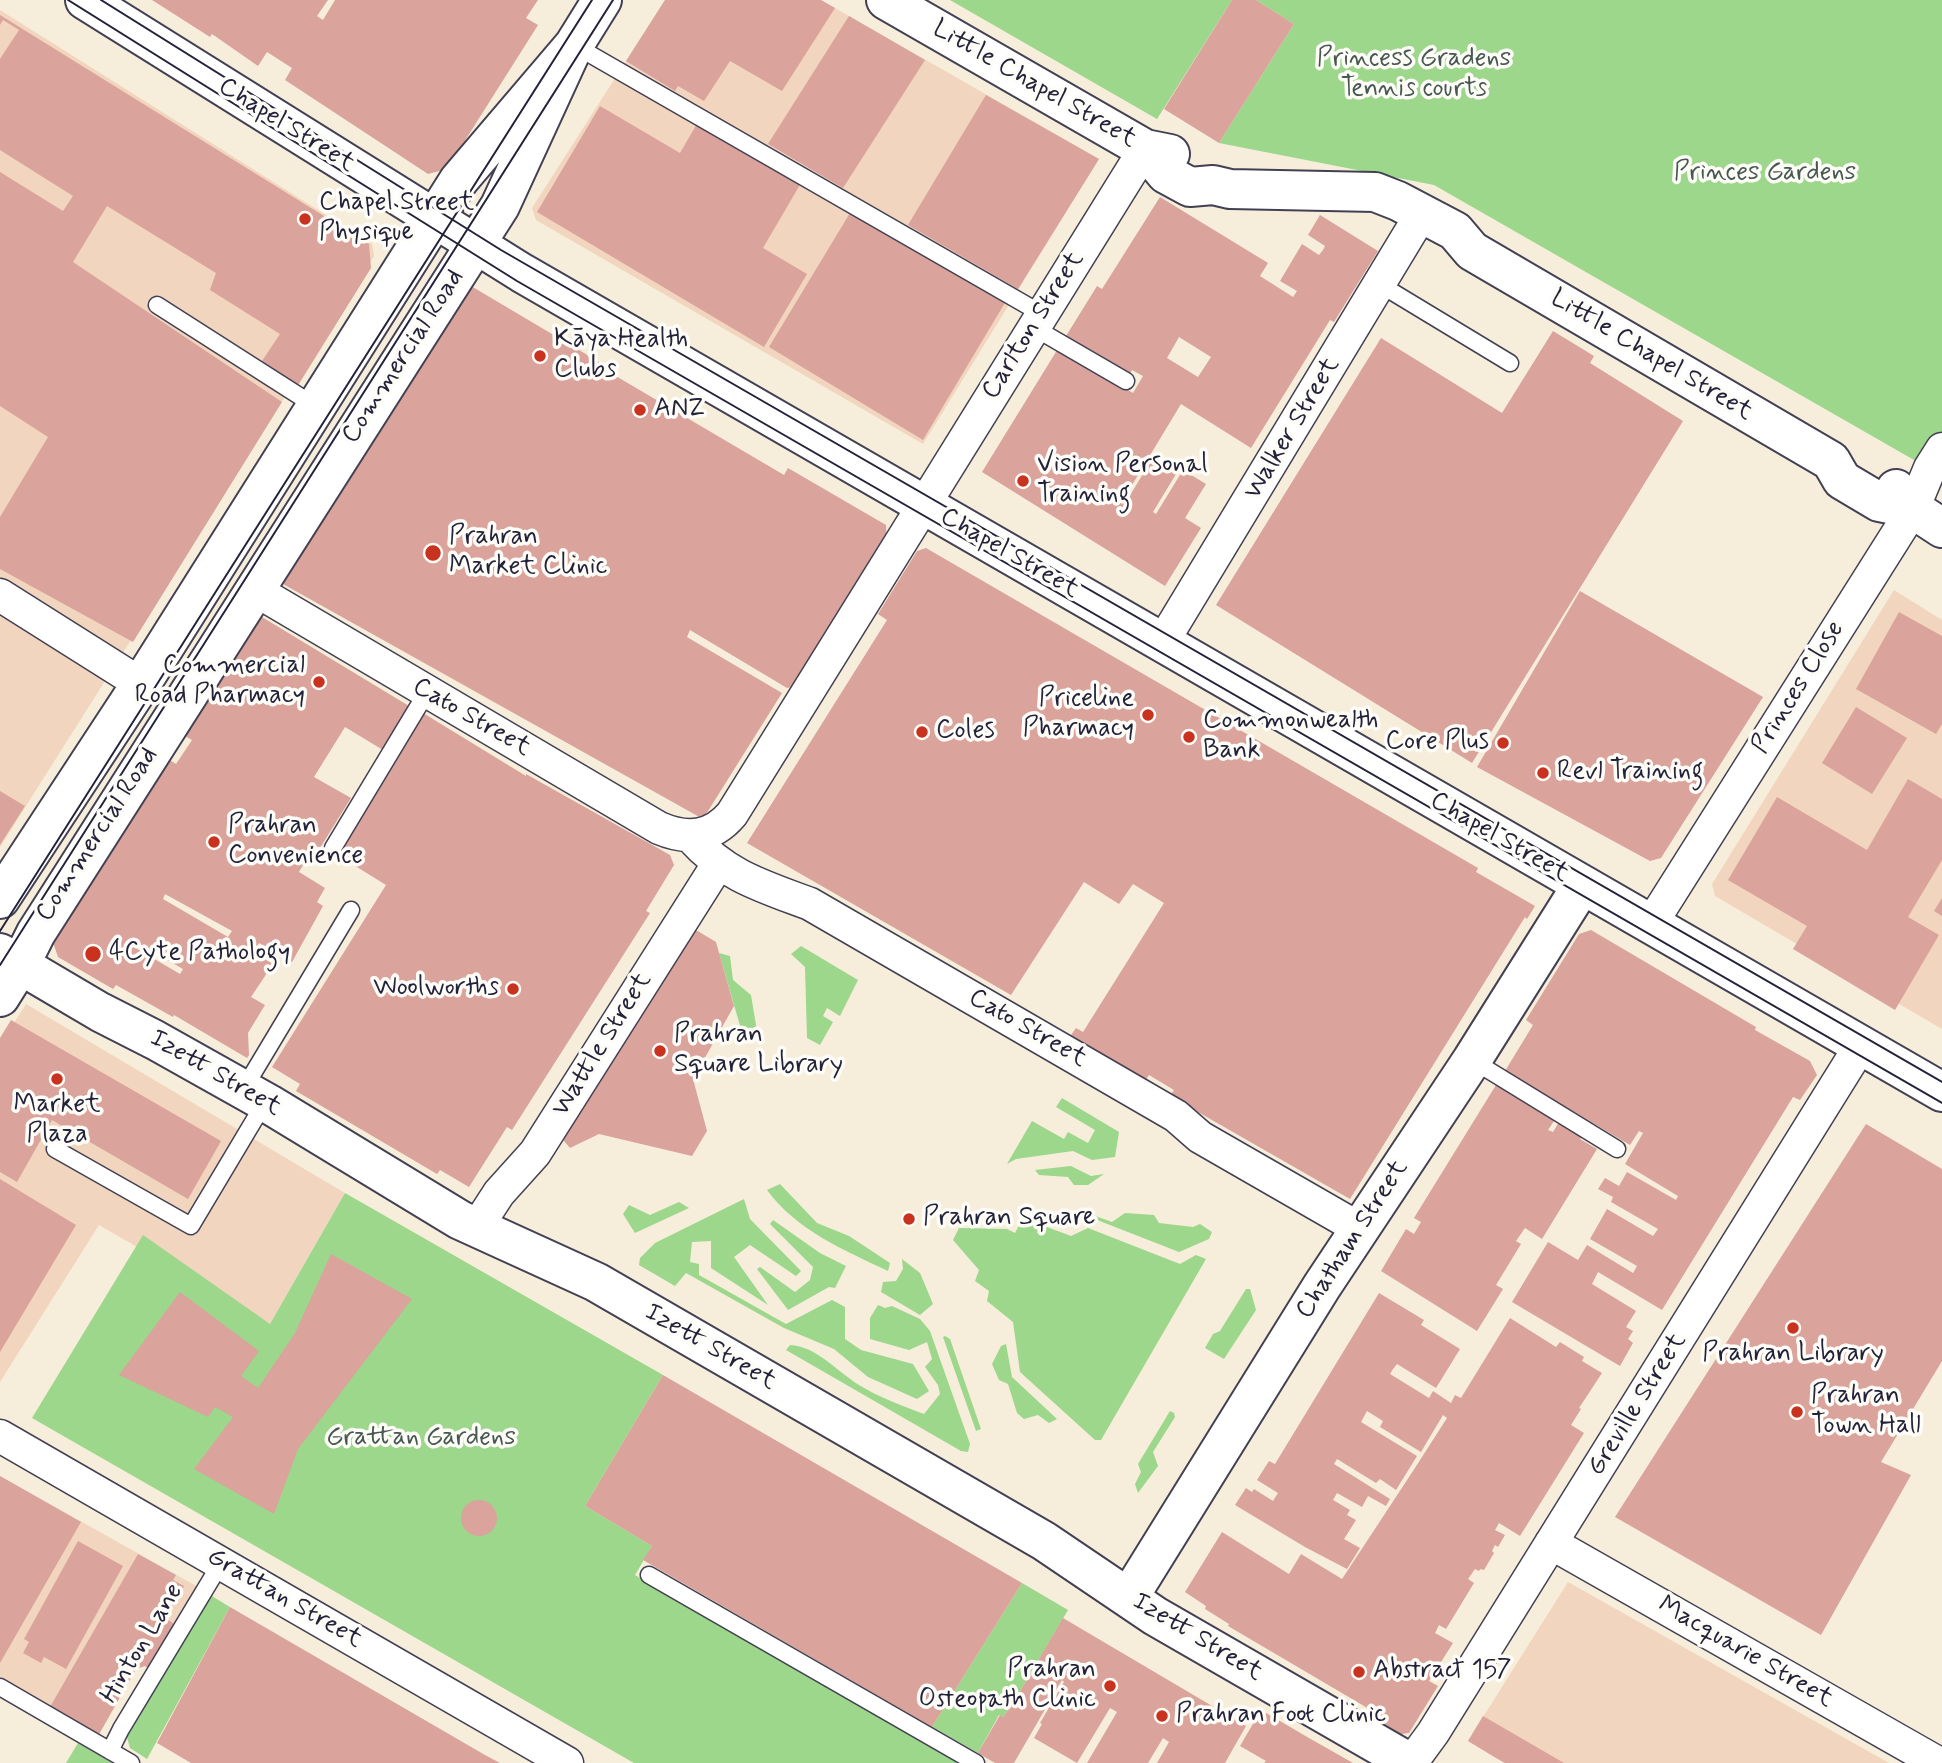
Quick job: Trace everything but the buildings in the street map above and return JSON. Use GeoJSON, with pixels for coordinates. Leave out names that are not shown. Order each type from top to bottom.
{"type":"FeatureCollection","features":[{"type":"Feature","properties":{"kind":"street","name":"Chapel Street"},"geometry":{"type":"LineString","coordinates":[[85,0],[530,278],[1942,1092]]}},
{"type":"Feature","properties":{"kind":"street"},"geometry":{"type":"LineString","coordinates":[[574,45],[603,0]]}},
{"type":"Feature","properties":{"kind":"street","name":"Little Chapel Street"},"geometry":{"type":"LineString","coordinates":[[886,0],[1145,149],[1166,174],[1190,187],[1213,185],[1230,189],[1375,192],[1417,222],[1455,231],[1472,251],[1831,461],[1854,460],[1891,482],[1927,518]]}},
{"type":"Feature","properties":{"kind":"street","name":"Commercial Road"},"geometry":{"type":"LineString","coordinates":[[0,899],[141,684],[459,180],[574,45]]}},
{"type":"Feature","properties":{"kind":"street","name":"Commercial Road"},"geometry":{"type":"LineString","coordinates":[[0,997],[10,959],[43,922],[500,206],[574,45]]}},
{"type":"Feature","properties":{"kind":"street","name":"Carlton Street"},"geometry":{"type":"LineString","coordinates":[[923,504],[1145,149]]}},
{"type":"Feature","properties":{"kind":"street","name":"Walker Street"},"geometry":{"type":"LineString","coordinates":[[1162,643],[1417,222]]}},
{"type":"Feature","properties":{"kind":"street","name":"Princes Close"},"geometry":{"type":"LineString","coordinates":[[1651,924],[1927,518],[1930,468],[1942,449]]}},
{"type":"Feature","properties":{"kind":"street"},"geometry":{"type":"LineString","coordinates":[[696,836],[716,829],[732,814],[923,504]]}},
{"type":"Feature","properties":{"kind":"street","name":"Cato Street"},"geometry":{"type":"LineString","coordinates":[[255,590],[659,828],[696,836],[711,859],[753,884],[810,904],[1176,1116],[1200,1137],[1360,1229]]}},
{"type":"Feature","properties":{"kind":"street"},"geometry":{"type":"LineString","coordinates":[[0,595],[141,684]]}},
{"type":"Feature","properties":{"kind":"street","name":"Wattle Street"},"geometry":{"type":"LineString","coordinates":[[486,1213],[499,1193],[535,1153],[713,872]]}},
{"type":"Feature","properties":{"kind":"street","name":"Chatham Street"},"geometry":{"type":"LineString","coordinates":[[1129,1597],[1322,1286],[1472,1060],[1582,885]]}},
{"type":"Feature","properties":{"kind":"street","name":"Izett Street"},"geometry":{"type":"LineString","coordinates":[[10,959],[100,1012],[254,1096],[460,1220],[596,1282],[1044,1541],[1155,1615],[1410,1763]]}},
{"type":"Feature","properties":{"kind":"street","name":"Greville Street"},"geometry":{"type":"LineString","coordinates":[[1410,1763],[1433,1733],[1861,1045]]}},
{"type":"Feature","properties":{"kind":"street","name":"Grattan Street"},"geometry":{"type":"LineString","coordinates":[[0,1436],[567,1763]]}},
{"type":"Feature","properties":{"kind":"street","name":"Macquarie Street"},"geometry":{"type":"LineString","coordinates":[[1551,1543],[1938,1763]]}},
{"type":"Feature","properties":{"kind":"lane"},"geometry":{"type":"LineString","coordinates":[[574,45],[1037,320],[1126,381]]}},
{"type":"Feature","properties":{"kind":"lane"},"geometry":{"type":"LineString","coordinates":[[1381,285],[1510,363]]}},
{"type":"Feature","properties":{"kind":"lane"},"geometry":{"type":"LineString","coordinates":[[157,305],[315,406]]}},
{"type":"Feature","properties":{"kind":"lane"},"geometry":{"type":"LineString","coordinates":[[333,848],[427,692]]}},
{"type":"Feature","properties":{"kind":"lane"},"geometry":{"type":"LineString","coordinates":[[55,1149],[191,1226],[254,1096],[351,910]]}},
{"type":"Feature","properties":{"kind":"lane"},"geometry":{"type":"LineString","coordinates":[[1472,1060],[1617,1149]]}},
{"type":"Feature","properties":{"kind":"lane","name":"Hinton Lane"},"geometry":{"type":"LineString","coordinates":[[110,1751],[221,1563]]}},
{"type":"Feature","properties":{"kind":"lane"},"geometry":{"type":"LineString","coordinates":[[649,1575],[976,1763]]}},
{"type":"Feature","properties":{"kind":"lane"},"geometry":{"type":"LineString","coordinates":[[0,1687],[131,1763]]}},
{"type":"Feature","properties":{"kind":"shaded area"},"geometry":{"type":"Polygon","coordinates":[[[665,0],[821,0],[1099,159],[923,444],[536,220],[532,208],[665,0]]]}},
{"type":"Feature","properties":{"kind":"shaded area"},"geometry":{"type":"Polygon","coordinates":[[[0,10],[372,244],[374,256],[0,847],[0,10]]]}},
{"type":"Feature","properties":{"kind":"shaded area"},"geometry":{"type":"Polygon","coordinates":[[[1894,590],[1942,620],[1942,1029],[1715,896],[1712,884],[1894,590]]]}},
{"type":"Feature","properties":{"kind":"shaded area"},"geometry":{"type":"Polygon","coordinates":[[[26,1004],[345,1193],[270,1324],[99,1225],[0,1382],[0,1045],[26,1004]]]}},
{"type":"Feature","properties":{"kind":"shaded area"},"geometry":{"type":"Polygon","coordinates":[[[0,1476],[198,1587],[150,1669],[144,1666],[136,1669],[98,1736],[0,1677],[0,1476]]]}},
{"type":"Feature","properties":{"kind":"shaded area"},"geometry":{"type":"Polygon","coordinates":[[[1568,1582],[1889,1763],[1505,1763],[1468,1741],[1568,1582]]]}},
{"type":"Feature","properties":{"kind":"green space"},"geometry":{"type":"Polygon","coordinates":[[[950,0],[1232,0],[1157,119],[950,0]]]}},
{"type":"Feature","properties":{"kind":"green space","name":"Princes Gardens"},"geometry":{"type":"Polygon","coordinates":[[[1256,0],[1942,0],[1942,476],[1434,185],[1219,143],[1294,24],[1256,0]]]}},
{"type":"Feature","properties":{"kind":"green space"},"geometry":{"type":"Polygon","coordinates":[[[801,946],[858,980],[840,1016],[827,1008],[823,1016],[833,1022],[820,1045],[807,1038],[805,967],[791,954],[801,946]]]}},
{"type":"Feature","properties":{"kind":"green space"},"geometry":{"type":"Polygon","coordinates":[[[719,953],[730,956],[733,980],[751,995],[757,1031],[743,1036],[719,953]]]}},
{"type":"Feature","properties":{"kind":"green space"},"geometry":{"type":"Polygon","coordinates":[[[1062,1098],[1119,1132],[1115,1157],[1092,1160],[1073,1151],[1016,1159],[1007,1164],[1032,1121],[1064,1139],[1068,1132],[1088,1143],[1095,1130],[1056,1107],[1062,1098]]]}},
{"type":"Feature","properties":{"kind":"green space"},"geometry":{"type":"Polygon","coordinates":[[[1071,1166],[1091,1176],[1104,1174],[1088,1185],[1074,1185],[1068,1177],[1039,1175],[1035,1170],[1071,1166]]]}},
{"type":"Feature","properties":{"kind":"green space"},"geometry":{"type":"Polygon","coordinates":[[[780,1184],[817,1223],[849,1236],[890,1263],[888,1271],[822,1238],[792,1217],[767,1190],[780,1184]]]}},
{"type":"Feature","properties":{"kind":"green space","name":"Grattan Gardens"},"geometry":{"type":"Polygon","coordinates":[[[345,1193],[663,1375],[585,1506],[652,1546],[635,1575],[962,1763],[634,1763],[32,1418],[143,1235],[270,1324],[345,1193]]]}},
{"type":"Feature","properties":{"kind":"green space"},"geometry":{"type":"Polygon","coordinates":[[[744,1199],[750,1219],[801,1271],[796,1276],[750,1245],[734,1257],[768,1305],[711,1268],[711,1241],[692,1242],[690,1262],[699,1264],[699,1275],[786,1324],[832,1300],[845,1307],[845,1339],[861,1350],[913,1364],[929,1391],[917,1399],[868,1377],[834,1349],[784,1328],[686,1273],[675,1286],[639,1265],[640,1258],[655,1243],[744,1199]]]}},
{"type":"Feature","properties":{"kind":"green space"},"geometry":{"type":"Polygon","coordinates":[[[679,1202],[689,1208],[635,1233],[623,1214],[629,1205],[650,1215],[679,1202]]]}},
{"type":"Feature","properties":{"kind":"green space"},"geometry":{"type":"Polygon","coordinates":[[[1125,1213],[1154,1215],[1159,1223],[1193,1227],[1200,1224],[1212,1232],[1209,1239],[1179,1252],[1087,1216],[1090,1214],[1112,1222],[1125,1213]]]}},
{"type":"Feature","properties":{"kind":"green space"},"geometry":{"type":"Polygon","coordinates":[[[1023,1218],[1071,1236],[1088,1228],[1180,1264],[1196,1255],[1206,1259],[1101,1440],[1095,1440],[1020,1372],[1013,1322],[987,1301],[989,1291],[975,1281],[979,1270],[953,1240],[959,1228],[1007,1229],[1015,1233],[1023,1218]]]}},
{"type":"Feature","properties":{"kind":"green space"},"geometry":{"type":"Polygon","coordinates":[[[773,1220],[820,1253],[846,1266],[835,1288],[829,1287],[788,1310],[757,1269],[760,1267],[795,1292],[810,1280],[813,1267],[770,1224],[773,1220]]]}},
{"type":"Feature","properties":{"kind":"green space"},"geometry":{"type":"Polygon","coordinates":[[[902,1259],[920,1273],[933,1304],[920,1315],[881,1292],[883,1282],[896,1281],[903,1269],[902,1259]]]}},
{"type":"Feature","properties":{"kind":"green space"},"geometry":{"type":"Polygon","coordinates":[[[1246,1289],[1250,1289],[1256,1310],[1224,1359],[1205,1348],[1213,1334],[1220,1331],[1246,1289]]]}},
{"type":"Feature","properties":{"kind":"green space"},"geometry":{"type":"Polygon","coordinates":[[[878,1305],[885,1308],[892,1306],[920,1319],[930,1331],[970,1444],[968,1452],[961,1451],[786,1350],[790,1345],[809,1350],[866,1389],[924,1414],[940,1394],[938,1385],[925,1367],[932,1359],[927,1342],[909,1350],[870,1339],[870,1318],[878,1305]]]}},
{"type":"Feature","properties":{"kind":"green space"},"geometry":{"type":"Polygon","coordinates":[[[943,1337],[950,1339],[981,1429],[976,1431],[943,1337]]]}},
{"type":"Feature","properties":{"kind":"green space"},"geometry":{"type":"Polygon","coordinates":[[[1006,1344],[1012,1377],[1057,1419],[1049,1423],[1038,1415],[1024,1419],[1017,1413],[1008,1384],[999,1380],[992,1364],[1001,1346],[1006,1344]]]}},
{"type":"Feature","properties":{"kind":"green space"},"geometry":{"type":"Polygon","coordinates":[[[1170,1411],[1175,1417],[1153,1452],[1158,1466],[1138,1493],[1135,1484],[1141,1472],[1138,1464],[1170,1411]]]}},
{"type":"Feature","properties":{"kind":"green space"},"geometry":{"type":"Polygon","coordinates":[[[1022,1583],[1068,1610],[1012,1705],[1003,1717],[999,1715],[978,1753],[932,1727],[1022,1583]]]}},
{"type":"Feature","properties":{"kind":"green space"},"geometry":{"type":"Polygon","coordinates":[[[210,1595],[230,1607],[147,1759],[130,1748],[125,1730],[210,1595]]]}},
{"type":"Feature","properties":{"kind":"green space"},"geometry":{"type":"Polygon","coordinates":[[[78,1743],[112,1763],[66,1763],[78,1743]]]}},
{"type":"Feature","properties":{"kind":"tram line"},"geometry":{"type":"LineString","coordinates":[[68,0],[517,281],[1942,1103]]}},
{"type":"Feature","properties":{"kind":"tram line"},"geometry":{"type":"LineString","coordinates":[[101,0],[501,250],[1942,1082]]}},
{"type":"Feature","properties":{"kind":"tram line"},"geometry":{"type":"LineString","coordinates":[[0,931],[592,0]]}},
{"type":"Feature","properties":{"kind":"tram line"},"geometry":{"type":"LineString","coordinates":[[0,965],[613,0]]}},
{"type":"Feature","properties":{"kind":"place","name":"Chapel Street Physique"},"geometry":{"type":"Point","coordinates":[305,219]}},
{"type":"Feature","properties":{"kind":"place","name":"Kāya Health Clubs"},"geometry":{"type":"Point","coordinates":[540,356]}},
{"type":"Feature","properties":{"kind":"place","name":"ANZ"},"geometry":{"type":"Point","coordinates":[640,410]}},
{"type":"Feature","properties":{"kind":"place","name":"Vision Personal Training"},"geometry":{"type":"Point","coordinates":[1023,481]}},
{"type":"Feature","properties":{"kind":"place","name":"Prahran Market Clinic"},"geometry":{"type":"Point","coordinates":[433,553]}},
{"type":"Feature","properties":{"kind":"place","name":"Commercial Road Pharmacy"},"geometry":{"type":"Point","coordinates":[319,682]}},
{"type":"Feature","properties":{"kind":"place","name":"Priceline Pharmacy"},"geometry":{"type":"Point","coordinates":[1148,715]}},
{"type":"Feature","properties":{"kind":"place","name":"Coles"},"geometry":{"type":"Point","coordinates":[922,732]}},
{"type":"Feature","properties":{"kind":"place","name":"Commonwealth Bank"},"geometry":{"type":"Point","coordinates":[1189,737]}},
{"type":"Feature","properties":{"kind":"place","name":"Core Plus"},"geometry":{"type":"Point","coordinates":[1503,743]}},
{"type":"Feature","properties":{"kind":"place","name":"Revl Training"},"geometry":{"type":"Point","coordinates":[1543,773]}},
{"type":"Feature","properties":{"kind":"place","name":"Prahran Convenience"},"geometry":{"type":"Point","coordinates":[214,842]}},
{"type":"Feature","properties":{"kind":"place","name":"4Cyte Pathology"},"geometry":{"type":"Point","coordinates":[93,954]}},
{"type":"Feature","properties":{"kind":"place","name":"Woolworths"},"geometry":{"type":"Point","coordinates":[513,989]}},
{"type":"Feature","properties":{"kind":"place","name":"Prahran Square Library"},"geometry":{"type":"Point","coordinates":[660,1051]}},
{"type":"Feature","properties":{"kind":"place","name":"Market Plaza"},"geometry":{"type":"Point","coordinates":[57,1079]}},
{"type":"Feature","properties":{"kind":"place","name":"Prahran Square"},"geometry":{"type":"Point","coordinates":[909,1219]}},
{"type":"Feature","properties":{"kind":"place","name":"Prahran Library"},"geometry":{"type":"Point","coordinates":[1793,1328]}},
{"type":"Feature","properties":{"kind":"place","name":"Prahran Town Hall"},"geometry":{"type":"Point","coordinates":[1797,1412]}},
{"type":"Feature","properties":{"kind":"place","name":"Abstract 157"},"geometry":{"type":"Point","coordinates":[1359,1672]}},
{"type":"Feature","properties":{"kind":"place","name":"Prahran Osteopath Clinic"},"geometry":{"type":"Point","coordinates":[1110,1686]}},
{"type":"Feature","properties":{"kind":"place","name":"Prahran Foot Clinic"},"geometry":{"type":"Point","coordinates":[1162,1716]}},
{"type":"Feature","properties":{"kind":"park label","name":"Princess Gradens Tennis courts"},"geometry":{"type":"Point","coordinates":[1414,75]}}]}
